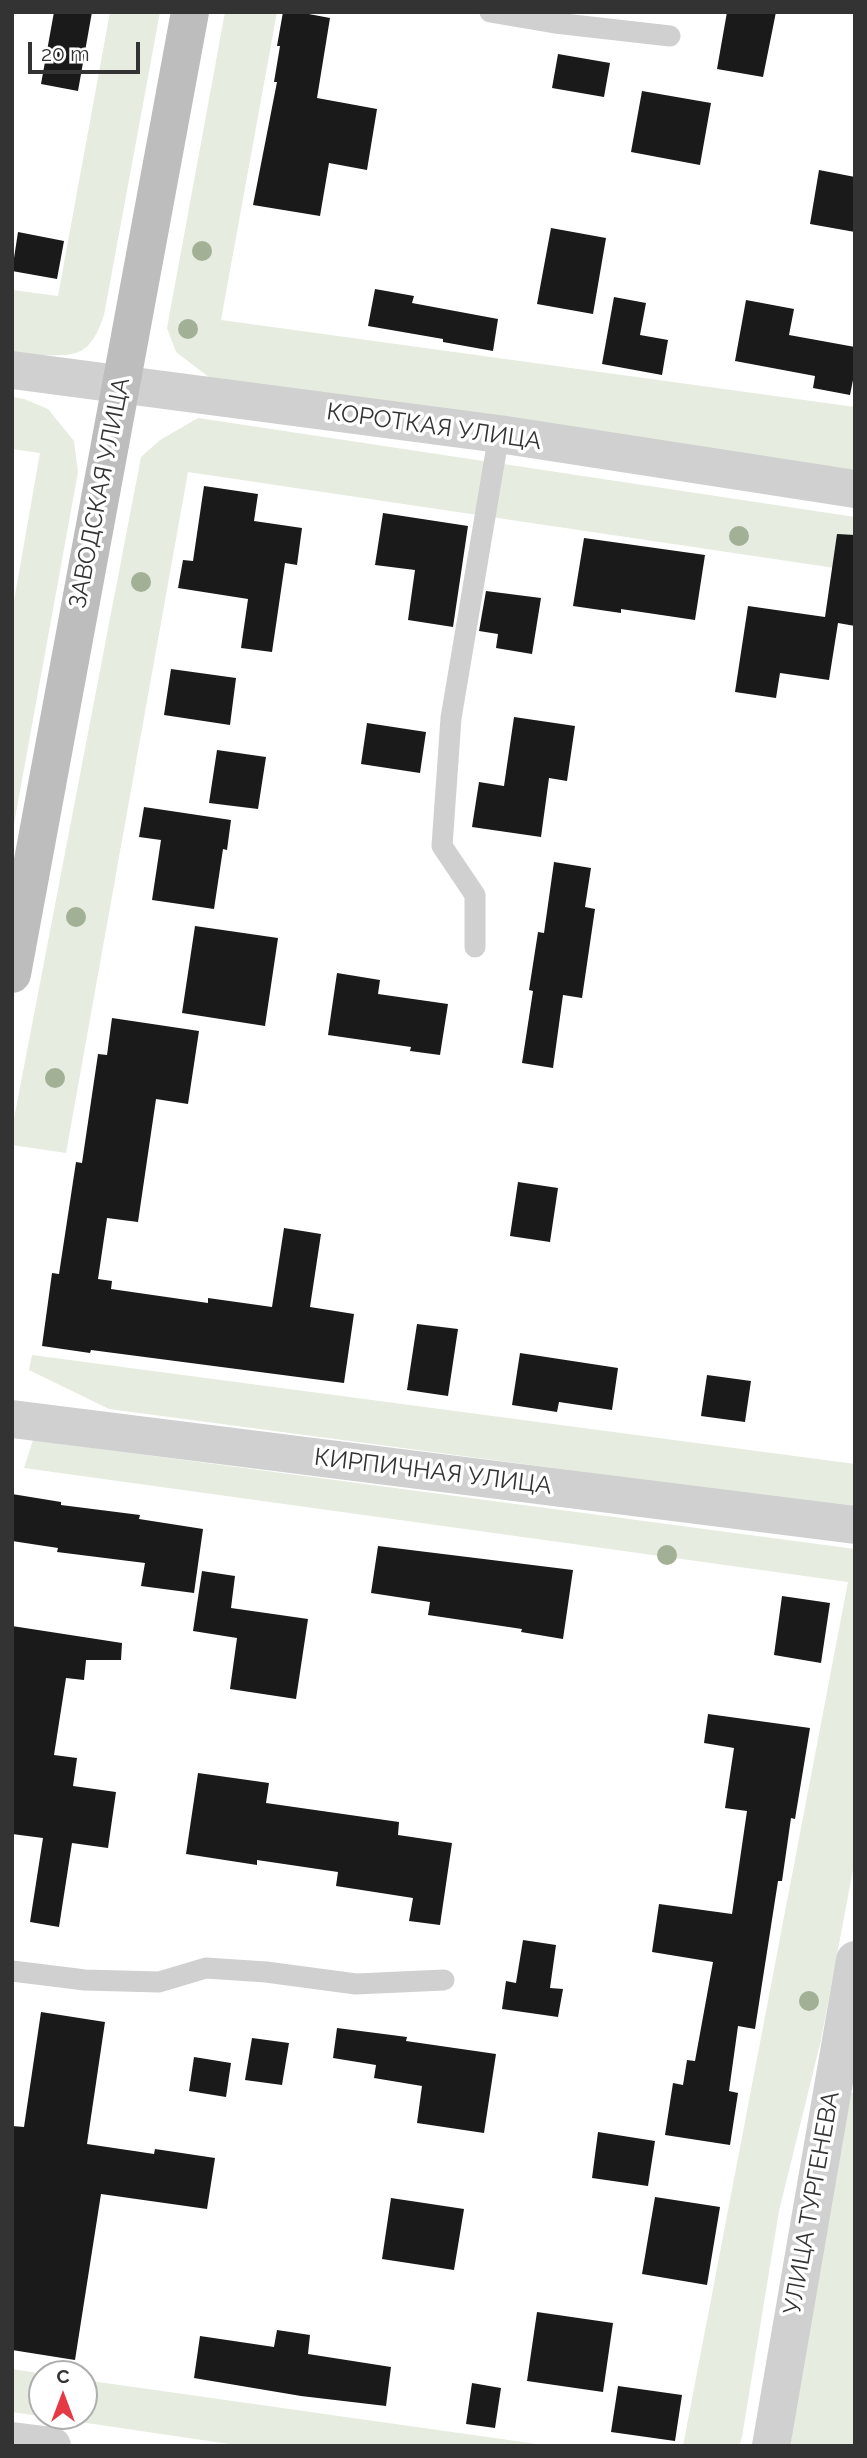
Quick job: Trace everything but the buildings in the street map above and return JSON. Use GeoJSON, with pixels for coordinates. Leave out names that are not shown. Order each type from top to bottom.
{"type":"FeatureCollection","features":[{"type":"Feature","properties":{"kind":"main road","name":"ЗАВОДСКАЯ УЛИЦА"},"geometry":{"type":"LineString","coordinates":[[12,974],[190,12]]}},
{"type":"Feature","properties":{"kind":"street","name":"КОРОТКАЯ УЛИЦА"},"geometry":{"type":"LineString","coordinates":[[12,370],[499,434],[855,489]]}},
{"type":"Feature","properties":{"kind":"street","name":"КИРПИЧНАЯ УЛИЦА"},"geometry":{"type":"LineString","coordinates":[[12,1419],[855,1525]]}},
{"type":"Feature","properties":{"kind":"street","name":"УЛИЦА ТУРГЕНЕВА"},"geometry":{"type":"LineString","coordinates":[[771,2446],[843,2082],[855,1960]]}},
{"type":"Feature","properties":{"kind":"street"},"geometry":{"type":"LineString","coordinates":[[12,2441],[52,2446]]}},
{"type":"Feature","properties":{"kind":"lane"},"geometry":{"type":"LineString","coordinates":[[490,12],[555,23],[670,36]]}},
{"type":"Feature","properties":{"kind":"lane"},"geometry":{"type":"LineString","coordinates":[[475,947],[475,895],[442,845],[451,718],[499,434]]}},
{"type":"Feature","properties":{"kind":"lane"},"geometry":{"type":"LineString","coordinates":[[12,1971],[85,1979],[159,1982],[206,1968],[266,1972],[356,1984],[444,1979]]}},
{"type":"Feature","properties":{"kind":"shaded area"},"geometry":{"type":"Polygon","coordinates":[[[110,12],[160,12],[104,315],[91,342],[77,352],[49,355],[12,352],[12,290],[58,296],[110,12]]]}},
{"type":"Feature","properties":{"kind":"shaded area"},"geometry":{"type":"Polygon","coordinates":[[[225,12],[277,12],[221,320],[855,407],[855,470],[210,378],[176,352],[167,328],[225,12]]]}},
{"type":"Feature","properties":{"kind":"shaded area"},"geometry":{"type":"Polygon","coordinates":[[[12,397],[48,409],[74,441],[78,472],[12,835],[12,612],[40,453],[12,449],[12,397]]]}},
{"type":"Feature","properties":{"kind":"shaded area"},"geometry":{"type":"Polygon","coordinates":[[[198,418],[855,517],[855,571],[188,472],[66,1153],[12,1145],[12,1129],[141,457],[160,440],[198,418]]]}},
{"type":"Feature","properties":{"kind":"shaded area"},"geometry":{"type":"Polygon","coordinates":[[[32,1355],[855,1464],[855,1508],[109,1409],[29,1370],[32,1355]]]}},
{"type":"Feature","properties":{"kind":"shaded area"},"geometry":{"type":"Polygon","coordinates":[[[33,1440],[855,1549],[855,1859],[821,2040],[779,2211],[739,2446],[683,2446],[848,1582],[24,1468],[33,1440]]]}},
{"type":"Feature","properties":{"kind":"shaded area"},"geometry":{"type":"Polygon","coordinates":[[[846,2093],[855,2093],[855,2446],[790,2446],[846,2093]]]}},
{"type":"Feature","properties":{"kind":"shaded area"},"geometry":{"type":"Polygon","coordinates":[[[12,2369],[28,2372],[28,2414],[12,2412],[12,2369]]]}},
{"type":"Feature","properties":{"kind":"shaded area"},"geometry":{"type":"Polygon","coordinates":[[[98,2382],[551,2446],[243,2446],[98,2425],[98,2382]]]}}]}
